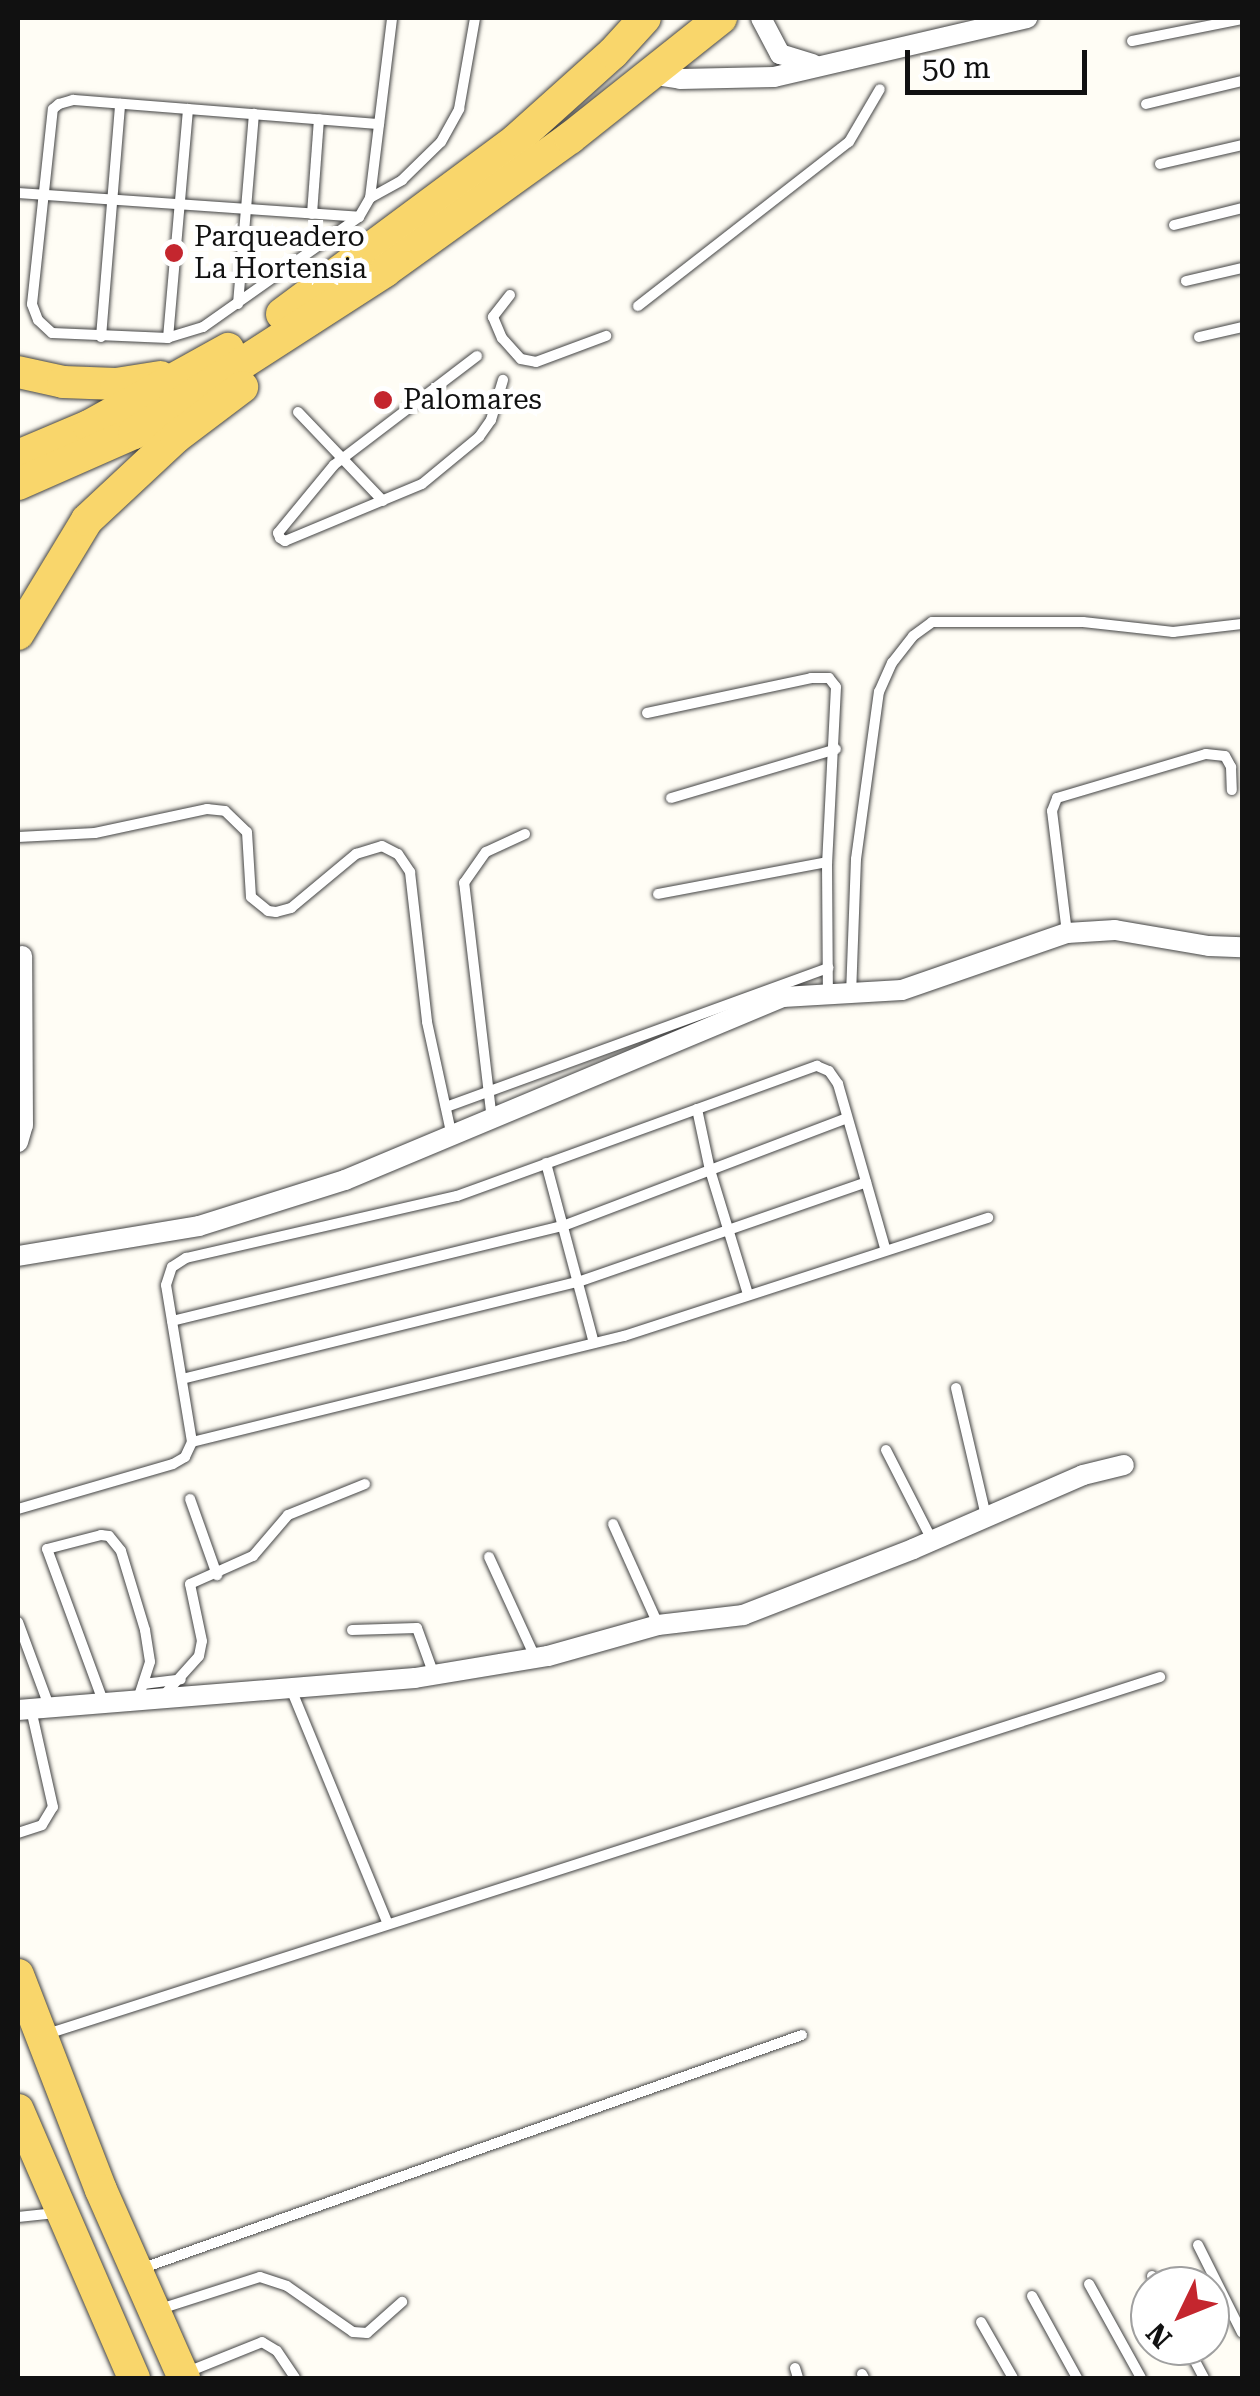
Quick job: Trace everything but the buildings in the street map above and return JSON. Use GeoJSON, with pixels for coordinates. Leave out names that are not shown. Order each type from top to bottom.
{"type":"FeatureCollection","features":[{"type":"Feature","properties":{"kind":"main road"},"geometry":{"type":"LineString","coordinates":[[18,456],[89,426],[277,318],[516,140],[613,54],[646,18]]}},
{"type":"Feature","properties":{"kind":"main road"},"geometry":{"type":"LineString","coordinates":[[18,484],[134,433],[385,271],[570,138],[721,18]]}},
{"type":"Feature","properties":{"kind":"main road"},"geometry":{"type":"LineString","coordinates":[[18,634],[80,530],[115,492],[385,271]]}},
{"type":"Feature","properties":{"kind":"main road"},"geometry":{"type":"LineString","coordinates":[[18,372],[62,382],[116,384],[188,371]]}},
{"type":"Feature","properties":{"kind":"main road"},"geometry":{"type":"LineString","coordinates":[[18,1975],[136,2270],[183,2376]]}},
{"type":"Feature","properties":{"kind":"main road"},"geometry":{"type":"LineString","coordinates":[[21,2131],[134,2378]]}},
{"type":"Feature","properties":{"kind":"street"},"geometry":{"type":"LineString","coordinates":[[761,18],[780,54],[820,66]]}},
{"type":"Feature","properties":{"kind":"street"},"geometry":{"type":"LineString","coordinates":[[650,74],[752,80],[1027,18]]}},
{"type":"Feature","properties":{"kind":"street"},"geometry":{"type":"LineString","coordinates":[[18,1256],[200,1226],[344,1180],[783,998],[902,990],[1066,933],[1116,930],[1209,946],[1242,947]]}},
{"type":"Feature","properties":{"kind":"street"},"geometry":{"type":"LineString","coordinates":[[18,1142],[23,1125],[22,956]]}},
{"type":"Feature","properties":{"kind":"street"},"geometry":{"type":"LineString","coordinates":[[32,1708],[102,1701],[140,1692],[160,1698],[434,1675],[535,1658],[658,1625],[744,1616],[1083,1476],[1124,1464]]}},
{"type":"Feature","properties":{"kind":"lane"},"geometry":{"type":"LineString","coordinates":[[379,124],[73,100],[54,109],[32,304],[38,320],[52,332],[101,337],[168,338],[203,327],[359,217],[370,198],[392,18]]}},
{"type":"Feature","properties":{"kind":"lane"},"geometry":{"type":"LineString","coordinates":[[370,198],[402,180],[441,142],[458,109],[475,18]]}},
{"type":"Feature","properties":{"kind":"lane"},"geometry":{"type":"LineString","coordinates":[[1132,41],[1242,19]]}},
{"type":"Feature","properties":{"kind":"lane"},"geometry":{"type":"LineString","coordinates":[[1146,104],[1242,81]]}},
{"type":"Feature","properties":{"kind":"lane"},"geometry":{"type":"LineString","coordinates":[[638,306],[848,142],[880,89]]}},
{"type":"Feature","properties":{"kind":"lane"},"geometry":{"type":"LineString","coordinates":[[101,337],[120,104]]}},
{"type":"Feature","properties":{"kind":"lane"},"geometry":{"type":"LineString","coordinates":[[168,338],[176,204],[188,109]]}},
{"type":"Feature","properties":{"kind":"lane"},"geometry":{"type":"LineString","coordinates":[[238,304],[254,114]]}},
{"type":"Feature","properties":{"kind":"lane"},"geometry":{"type":"LineString","coordinates":[[312,214],[319,119]]}},
{"type":"Feature","properties":{"kind":"lane"},"geometry":{"type":"LineString","coordinates":[[1160,164],[1242,145]]}},
{"type":"Feature","properties":{"kind":"lane"},"geometry":{"type":"LineString","coordinates":[[18,193],[359,217]]}},
{"type":"Feature","properties":{"kind":"lane"},"geometry":{"type":"LineString","coordinates":[[1174,225],[1242,208]]}},
{"type":"Feature","properties":{"kind":"lane"},"geometry":{"type":"LineString","coordinates":[[1186,281],[1242,268]]}},
{"type":"Feature","properties":{"kind":"lane"},"geometry":{"type":"LineString","coordinates":[[510,294],[493,317],[502,338],[522,359],[536,362],[606,336]]}},
{"type":"Feature","properties":{"kind":"lane"},"geometry":{"type":"LineString","coordinates":[[1199,338],[1242,327]]}},
{"type":"Feature","properties":{"kind":"lane"},"geometry":{"type":"LineString","coordinates":[[477,356],[341,459],[278,534],[280,538],[285,541],[422,484],[479,437],[491,420],[503,380]]}},
{"type":"Feature","properties":{"kind":"lane"},"geometry":{"type":"LineString","coordinates":[[298,412],[382,501]]}},
{"type":"Feature","properties":{"kind":"lane"},"geometry":{"type":"LineString","coordinates":[[851,996],[856,859],[879,692],[892,663],[913,636],[932,622],[1083,622],[1174,632],[1242,624]]}},
{"type":"Feature","properties":{"kind":"lane"},"geometry":{"type":"LineString","coordinates":[[647,713],[810,678],[828,678],[836,687],[828,862],[828,996]]}},
{"type":"Feature","properties":{"kind":"lane"},"geometry":{"type":"LineString","coordinates":[[671,798],[836,749]]}},
{"type":"Feature","properties":{"kind":"lane"},"geometry":{"type":"LineString","coordinates":[[1066,933],[1052,811],[1057,798],[1206,754],[1225,756],[1232,767],[1232,790]]}},
{"type":"Feature","properties":{"kind":"lane"},"geometry":{"type":"LineString","coordinates":[[18,838],[77,836],[207,809],[226,810],[247,832],[251,897],[268,911],[276,912],[291,908],[356,854],[374,846],[391,849],[410,872],[427,1022],[453,1138]]}},
{"type":"Feature","properties":{"kind":"lane"},"geometry":{"type":"LineString","coordinates":[[492,1121],[464,882],[486,852],[524,834]]}},
{"type":"Feature","properties":{"kind":"lane"},"geometry":{"type":"LineString","coordinates":[[658,894],[828,862]]}},
{"type":"Feature","properties":{"kind":"lane"},"geometry":{"type":"LineString","coordinates":[[446,1107],[828,968]]}},
{"type":"Feature","properties":{"kind":"lane"},"geometry":{"type":"LineString","coordinates":[[18,1510],[173,1464],[185,1457],[192,1442],[166,1285],[172,1267],[186,1258],[378,1218],[457,1196],[817,1066],[829,1071],[838,1084],[884,1248]]}},
{"type":"Feature","properties":{"kind":"lane"},"geometry":{"type":"LineString","coordinates":[[697,1110],[710,1170],[748,1294]]}},
{"type":"Feature","properties":{"kind":"lane"},"geometry":{"type":"LineString","coordinates":[[172,1321],[562,1226],[847,1118]]}},
{"type":"Feature","properties":{"kind":"lane"},"geometry":{"type":"LineString","coordinates":[[546,1164],[594,1344]]}},
{"type":"Feature","properties":{"kind":"lane"},"geometry":{"type":"LineString","coordinates":[[182,1379],[578,1282],[866,1182]]}},
{"type":"Feature","properties":{"kind":"lane"},"geometry":{"type":"LineString","coordinates":[[192,1442],[594,1344],[884,1248],[988,1218]]}},
{"type":"Feature","properties":{"kind":"lane"},"geometry":{"type":"LineString","coordinates":[[956,1388],[986,1517]]}},
{"type":"Feature","properties":{"kind":"lane"},"geometry":{"type":"LineString","coordinates":[[886,1450],[932,1541]]}},
{"type":"Feature","properties":{"kind":"lane"},"geometry":{"type":"LineString","coordinates":[[160,1698],[182,1679],[199,1656],[202,1641],[190,1584],[253,1556],[288,1515],[366,1484]]}},
{"type":"Feature","properties":{"kind":"lane"},"geometry":{"type":"LineString","coordinates":[[190,1499],[216,1574]]}},
{"type":"Feature","properties":{"kind":"lane"},"geometry":{"type":"LineString","coordinates":[[613,1524],[658,1625]]}},
{"type":"Feature","properties":{"kind":"lane"},"geometry":{"type":"LineString","coordinates":[[102,1701],[47,1549],[101,1534],[116,1542],[149,1651],[140,1692],[182,1679]]}},
{"type":"Feature","properties":{"kind":"lane"},"geometry":{"type":"LineString","coordinates":[[489,1558],[535,1658]]}},
{"type":"Feature","properties":{"kind":"lane"},"geometry":{"type":"LineString","coordinates":[[18,1622],[53,1807],[42,1825],[18,1833]]}},
{"type":"Feature","properties":{"kind":"lane"},"geometry":{"type":"LineString","coordinates":[[352,1630],[417,1628],[434,1675]]}},
{"type":"Feature","properties":{"kind":"lane"},"geometry":{"type":"LineString","coordinates":[[42,2036],[1160,1677]]}},
{"type":"Feature","properties":{"kind":"lane"},"geometry":{"type":"LineString","coordinates":[[291,1689],[388,1924]]}},
{"type":"Feature","properties":{"kind":"lane"},"geometry":{"type":"LineString","coordinates":[[136,2270],[802,2035]]}},
{"type":"Feature","properties":{"kind":"lane"},"geometry":{"type":"LineString","coordinates":[[18,2217],[59,2213]]}},
{"type":"Feature","properties":{"kind":"lane"},"geometry":{"type":"LineString","coordinates":[[1198,2245],[1242,2332]]}},
{"type":"Feature","properties":{"kind":"lane"},"geometry":{"type":"LineString","coordinates":[[154,2310],[260,2276],[287,2286],[353,2332],[376,2328],[402,2302]]}},
{"type":"Feature","properties":{"kind":"lane"},"geometry":{"type":"LineString","coordinates":[[1089,2284],[1141,2378]]}},
{"type":"Feature","properties":{"kind":"lane"},"geometry":{"type":"LineString","coordinates":[[1032,2296],[1077,2378]]}},
{"type":"Feature","properties":{"kind":"lane"},"geometry":{"type":"LineString","coordinates":[[981,2322],[1012,2378]]}},
{"type":"Feature","properties":{"kind":"lane"},"geometry":{"type":"LineString","coordinates":[[183,2376],[262,2342],[277,2351],[295,2378]]}},
{"type":"Feature","properties":{"kind":"place","name":"Parqueadero La Hortensia"},"geometry":{"type":"Point","coordinates":[174,253]}},
{"type":"Feature","properties":{"kind":"place","name":"Palomares"},"geometry":{"type":"Point","coordinates":[383,400]}}]}
